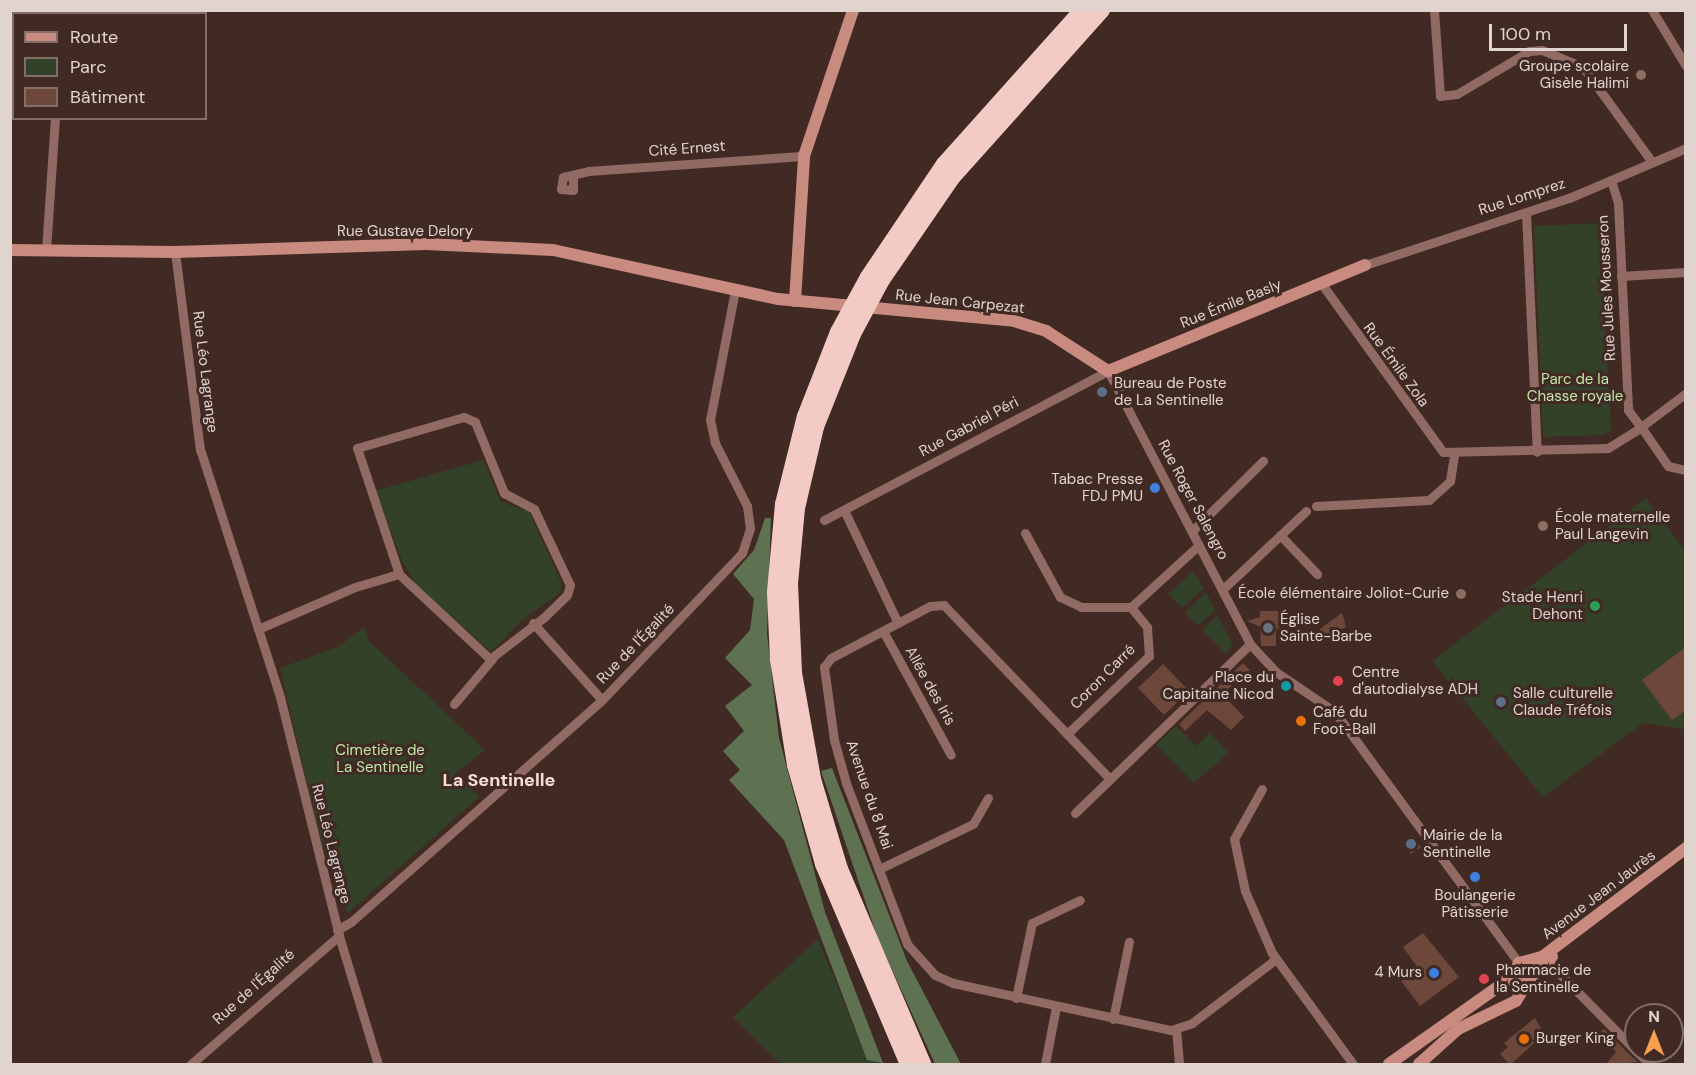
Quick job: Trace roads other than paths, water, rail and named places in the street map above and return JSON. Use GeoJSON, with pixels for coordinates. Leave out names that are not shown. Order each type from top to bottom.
{"type":"FeatureCollection","features":[{"type":"Feature","properties":{"kind":"highway"},"geometry":{"type":"LineString","coordinates":[[908,1065],[862,967],[803,797],[785,711],[776,636],[777,564],[787,486],[808,407],[875,279],[944,164],[1082,10]]}},
{"type":"Feature","properties":{"kind":"highway"},"geometry":{"type":"LineString","coordinates":[[875,279],[988,133],[1102,10]]}},
{"type":"Feature","properties":{"kind":"highway"},"geometry":{"type":"LineString","coordinates":[[846,333],[816,427],[797,507],[790,598],[794,673],[805,745],[837,860],[888,990],[923,1065]]}},
{"type":"Feature","properties":{"kind":"highway"},"geometry":{"type":"LineString","coordinates":[[862,967],[870,1003],[895,1065]]}},
{"type":"Feature","properties":{"kind":"street"},"geometry":{"type":"LineString","coordinates":[[795,301],[804,156],[853,10]]}},
{"type":"Feature","properties":{"kind":"street"},"geometry":{"type":"LineString","coordinates":[[1434,10],[1440,96],[1457,94],[1527,52],[1542,50],[1582,67],[1652,162]]}},
{"type":"Feature","properties":{"kind":"street"},"geometry":{"type":"LineString","coordinates":[[1652,10],[1686,66]]}},
{"type":"Feature","properties":{"kind":"street"},"geometry":{"type":"LineString","coordinates":[[46,250],[55,120]]}},
{"type":"Feature","properties":{"kind":"street","name":"Rue Lomprez"},"geometry":{"type":"LineString","coordinates":[[1365,265],[1526,213],[1686,148]]}},
{"type":"Feature","properties":{"kind":"street","name":"Cité Ernest"},"geometry":{"type":"LineString","coordinates":[[573,178],[588,171],[804,156]]}},
{"type":"Feature","properties":{"kind":"street","name":"Rue Jules Mousseron"},"geometry":{"type":"LineString","coordinates":[[1611,180],[1618,203],[1627,406],[1668,466],[1686,470]]}},
{"type":"Feature","properties":{"kind":"street"},"geometry":{"type":"LineString","coordinates":[[1526,213],[1537,452]]}},
{"type":"Feature","properties":{"kind":"street","name":"Rue Gustave Delory"},"geometry":{"type":"LineString","coordinates":[[10,250],[175,252],[426,244],[545,250],[795,301]]}},
{"type":"Feature","properties":{"kind":"street","name":"Rue Léo Lagrange"},"geometry":{"type":"LineString","coordinates":[[175,252],[200,449],[283,706],[338,933],[378,1065]]}},
{"type":"Feature","properties":{"kind":"street","name":"Rue Émile Basly"},"geometry":{"type":"LineString","coordinates":[[1108,372],[1365,265]]}},
{"type":"Feature","properties":{"kind":"street"},"geometry":{"type":"LineString","coordinates":[[1621,276],[1686,272]]}},
{"type":"Feature","properties":{"kind":"street","name":"Rue Émile Zola"},"geometry":{"type":"LineString","coordinates":[[1321,283],[1437,447],[1454,455]]}},
{"type":"Feature","properties":{"kind":"street","name":"Rue de l'Égalité"},"geometry":{"type":"LineString","coordinates":[[191,1065],[602,700],[736,561],[747,543],[747,506],[715,443],[710,420],[735,290]]}},
{"type":"Feature","properties":{"kind":"street","name":"Rue Jean Carpezat"},"geometry":{"type":"LineString","coordinates":[[795,301],[1014,321],[1046,331],[1108,372]]}},
{"type":"Feature","properties":{"kind":"street","name":"Rue Gabriel Péri"},"geometry":{"type":"LineString","coordinates":[[824,520],[1108,372]]}},
{"type":"Feature","properties":{"kind":"street","name":"Rue Roger Salengro"},"geometry":{"type":"LineString","coordinates":[[1108,372],[1250,644],[1271,668],[1335,712],[1526,970]]}},
{"type":"Feature","properties":{"kind":"street"},"geometry":{"type":"LineString","coordinates":[[1316,506],[1429,500],[1450,480],[1454,455],[1608,448],[1641,427],[1686,393]]}},
{"type":"Feature","properties":{"kind":"street"},"geometry":{"type":"LineString","coordinates":[[454,704],[492,659],[567,595],[569,582],[534,509],[504,493],[471,418],[357,448],[399,574],[484,657],[492,659]]}},
{"type":"Feature","properties":{"kind":"street"},"geometry":{"type":"LineString","coordinates":[[1192,531],[1263,461]]}},
{"type":"Feature","properties":{"kind":"street"},"geometry":{"type":"LineString","coordinates":[[844,510],[898,623]]}},
{"type":"Feature","properties":{"kind":"street"},"geometry":{"type":"LineString","coordinates":[[1223,589],[1306,511]]}},
{"type":"Feature","properties":{"kind":"street"},"geometry":{"type":"LineString","coordinates":[[1024,533],[1066,603],[1131,607],[1199,544]]}},
{"type":"Feature","properties":{"kind":"street"},"geometry":{"type":"LineString","coordinates":[[1280,535],[1317,574]]}},
{"type":"Feature","properties":{"kind":"street"},"geometry":{"type":"LineString","coordinates":[[258,630],[360,585],[399,574]]}},
{"type":"Feature","properties":{"kind":"street","name":"Avenue du 8 Mai"},"geometry":{"type":"LineString","coordinates":[[1110,779],[944,605],[930,606],[831,658],[823,674],[842,770],[910,949],[924,966],[953,983],[1113,1019],[1176,1029]]}},
{"type":"Feature","properties":{"kind":"street","name":"Coron Carré"},"geometry":{"type":"LineString","coordinates":[[1067,734],[1149,656],[1147,627],[1131,607]]}},
{"type":"Feature","properties":{"kind":"street"},"geometry":{"type":"LineString","coordinates":[[533,623],[602,700]]}},
{"type":"Feature","properties":{"kind":"street","name":"Allée des Iris"},"geometry":{"type":"LineString","coordinates":[[883,631],[951,755]]}},
{"type":"Feature","properties":{"kind":"street"},"geometry":{"type":"LineString","coordinates":[[1075,813],[1250,644]]}},
{"type":"Feature","properties":{"kind":"street"},"geometry":{"type":"LineString","coordinates":[[1262,789],[1238,829],[1233,849],[1247,899],[1276,959],[1353,1065]]}},
{"type":"Feature","properties":{"kind":"street"},"geometry":{"type":"LineString","coordinates":[[879,869],[973,824],[988,798]]}},
{"type":"Feature","properties":{"kind":"street","name":"Avenue Jean Jaurès"},"geometry":{"type":"LineString","coordinates":[[1389,1065],[1526,970],[1686,848]]}},
{"type":"Feature","properties":{"kind":"street","name":"Avenue Jean Jaurès"},"geometry":{"type":"LineString","coordinates":[[1526,970],[1548,962],[1686,857]]}},
{"type":"Feature","properties":{"kind":"street"},"geometry":{"type":"LineString","coordinates":[[1016,998],[1032,923],[1080,900]]}},
{"type":"Feature","properties":{"kind":"street"},"geometry":{"type":"LineString","coordinates":[[1113,1019],[1129,942]]}},
{"type":"Feature","properties":{"kind":"street"},"geometry":{"type":"LineString","coordinates":[[1177,1064],[1176,1029],[1192,1023],[1276,959]]}},
{"type":"Feature","properties":{"kind":"street"},"geometry":{"type":"LineString","coordinates":[[1548,962],[1624,1039]]}},
{"type":"Feature","properties":{"kind":"street","name":"Avenue Jean Jaurès"},"geometry":{"type":"LineString","coordinates":[[1419,1065],[1458,1029],[1495,1015],[1516,1000],[1526,970]]}},
{"type":"Feature","properties":{"kind":"street"},"geometry":{"type":"LineString","coordinates":[[1045,1065],[1056,1006]]}},
{"type":"Feature","properties":{"kind":"place","name":"Groupe scolaire Gisèle Halimi"},"geometry":{"type":"Point","coordinates":[1641,75]}},
{"type":"Feature","properties":{"kind":"place","name":"Bureau de Poste de La Sentinelle"},"geometry":{"type":"Point","coordinates":[1102,392]}},
{"type":"Feature","properties":{"kind":"place","name":"Tabac Presse FDJ PMU"},"geometry":{"type":"Point","coordinates":[1155,488]}},
{"type":"Feature","properties":{"kind":"place","name":"École maternelle Paul Langevin"},"geometry":{"type":"Point","coordinates":[1543,526]}},
{"type":"Feature","properties":{"kind":"place","name":"École élémentaire Joliot-Curie"},"geometry":{"type":"Point","coordinates":[1461,594]}},
{"type":"Feature","properties":{"kind":"place","name":"Stade Henri Dehont"},"geometry":{"type":"Point","coordinates":[1595,606]}},
{"type":"Feature","properties":{"kind":"place","name":"Église Sainte-Barbe"},"geometry":{"type":"Point","coordinates":[1268,628]}},
{"type":"Feature","properties":{"kind":"place","name":"Centre d'autodialyse ADH"},"geometry":{"type":"Point","coordinates":[1338,681]}},
{"type":"Feature","properties":{"kind":"place","name":"Place du Capitaine Nicod"},"geometry":{"type":"Point","coordinates":[1286,686]}},
{"type":"Feature","properties":{"kind":"place","name":"Salle culturelle Claude Tréfois"},"geometry":{"type":"Point","coordinates":[1501,702]}},
{"type":"Feature","properties":{"kind":"place","name":"Café du Foot-Ball"},"geometry":{"type":"Point","coordinates":[1301,721]}},
{"type":"Feature","properties":{"kind":"place","name":"Mairie de la Sentinelle"},"geometry":{"type":"Point","coordinates":[1411,844]}},
{"type":"Feature","properties":{"kind":"place","name":"Boulangerie Pâtisserie"},"geometry":{"type":"Point","coordinates":[1475,877]}},
{"type":"Feature","properties":{"kind":"place","name":"4 Murs"},"geometry":{"type":"Point","coordinates":[1434,973]}},
{"type":"Feature","properties":{"kind":"place","name":"Pharmacie de la Sentinelle"},"geometry":{"type":"Point","coordinates":[1484,979]}},
{"type":"Feature","properties":{"kind":"place","name":"Burger King"},"geometry":{"type":"Point","coordinates":[1524,1039]}},
{"type":"Feature","properties":{"kind":"district","name":"La Sentinelle"},"geometry":{"type":"Point","coordinates":[499,780]}},
{"type":"Feature","properties":{"kind":"park label","name":"Parc de la Chasse royale"},"geometry":{"type":"Point","coordinates":[1575,388]}},
{"type":"Feature","properties":{"kind":"park label","name":"Cimetière de La Sentinelle"},"geometry":{"type":"Point","coordinates":[380,758]}}]}
